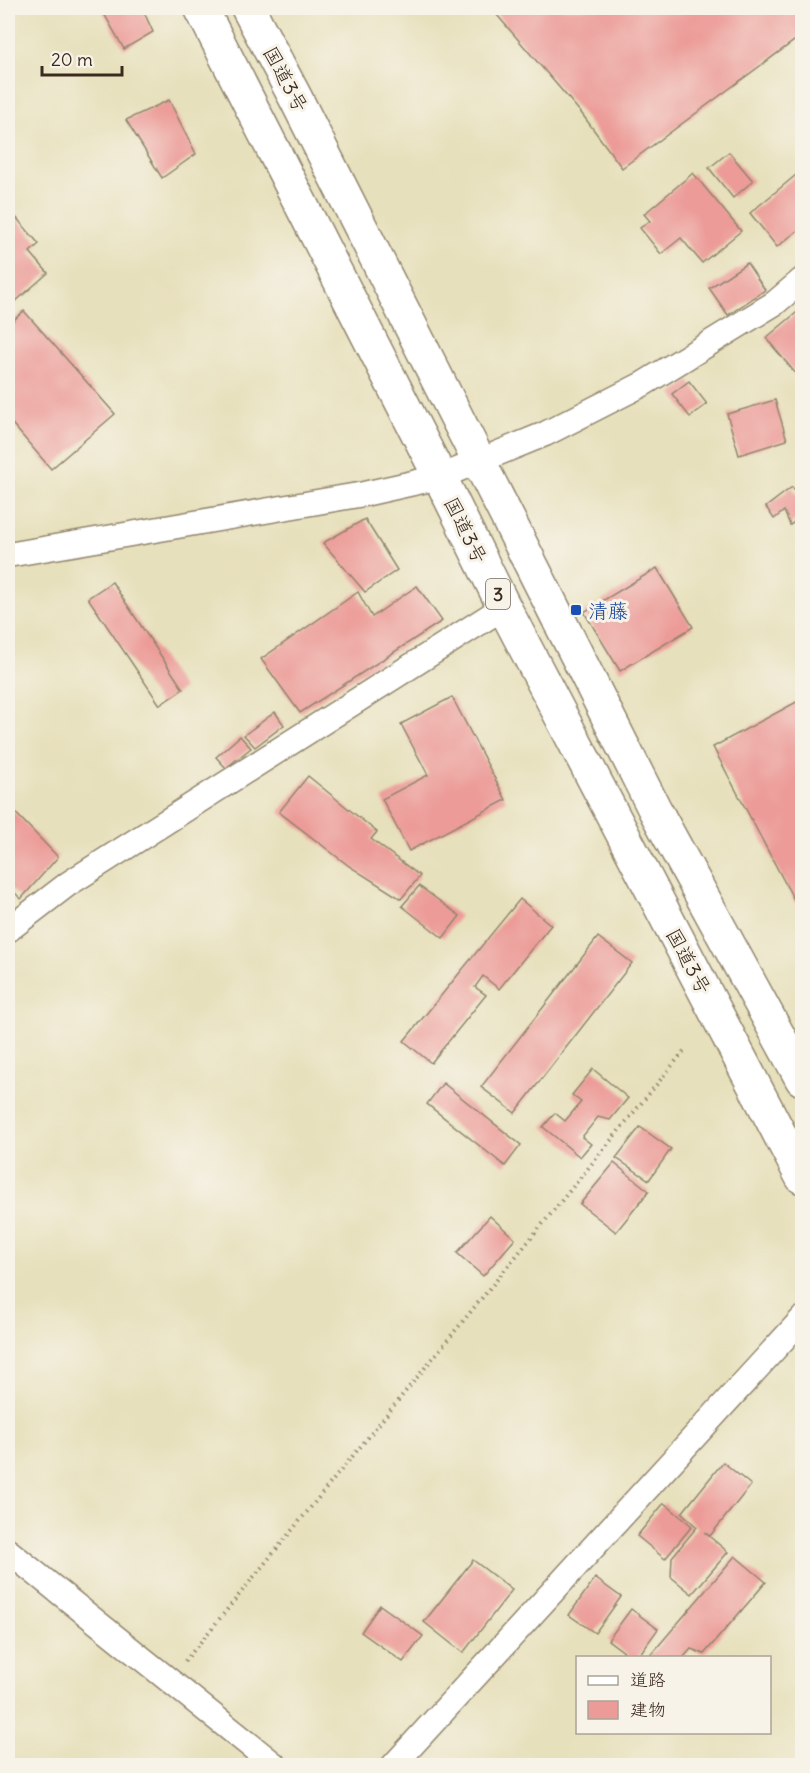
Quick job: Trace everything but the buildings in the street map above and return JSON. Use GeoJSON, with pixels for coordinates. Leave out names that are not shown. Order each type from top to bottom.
{"type":"FeatureCollection","features":[{"type":"Feature","properties":{"kind":"highway","name":"国道3号"},"geometry":{"type":"LineString","coordinates":[[201,8],[504,607],[802,1177]]}},
{"type":"Feature","properties":{"kind":"highway","name":"国道3号"},"geometry":{"type":"LineString","coordinates":[[248,8],[655,810],[802,1079]]}},
{"type":"Feature","properties":{"kind":"street"},"geometry":{"type":"LineString","coordinates":[[8,555],[364,494],[440,477],[545,434],[643,384],[775,303],[802,280]]}},
{"type":"Feature","properties":{"kind":"street"},"geometry":{"type":"LineString","coordinates":[[8,930],[68,884],[504,607]]}},
{"type":"Feature","properties":{"kind":"street"},"geometry":{"type":"LineString","coordinates":[[393,1766],[802,1319]]}},
{"type":"Feature","properties":{"kind":"street"},"geometry":{"type":"LineString","coordinates":[[8,1551],[276,1766]]}},
{"type":"Feature","properties":{"kind":"path"},"geometry":{"type":"LineString","coordinates":[[169,1680],[684,1051]]}},
{"type":"Feature","properties":{"kind":"place","name":"清藤"},"geometry":{"type":"Point","coordinates":[576,610]}}]}
